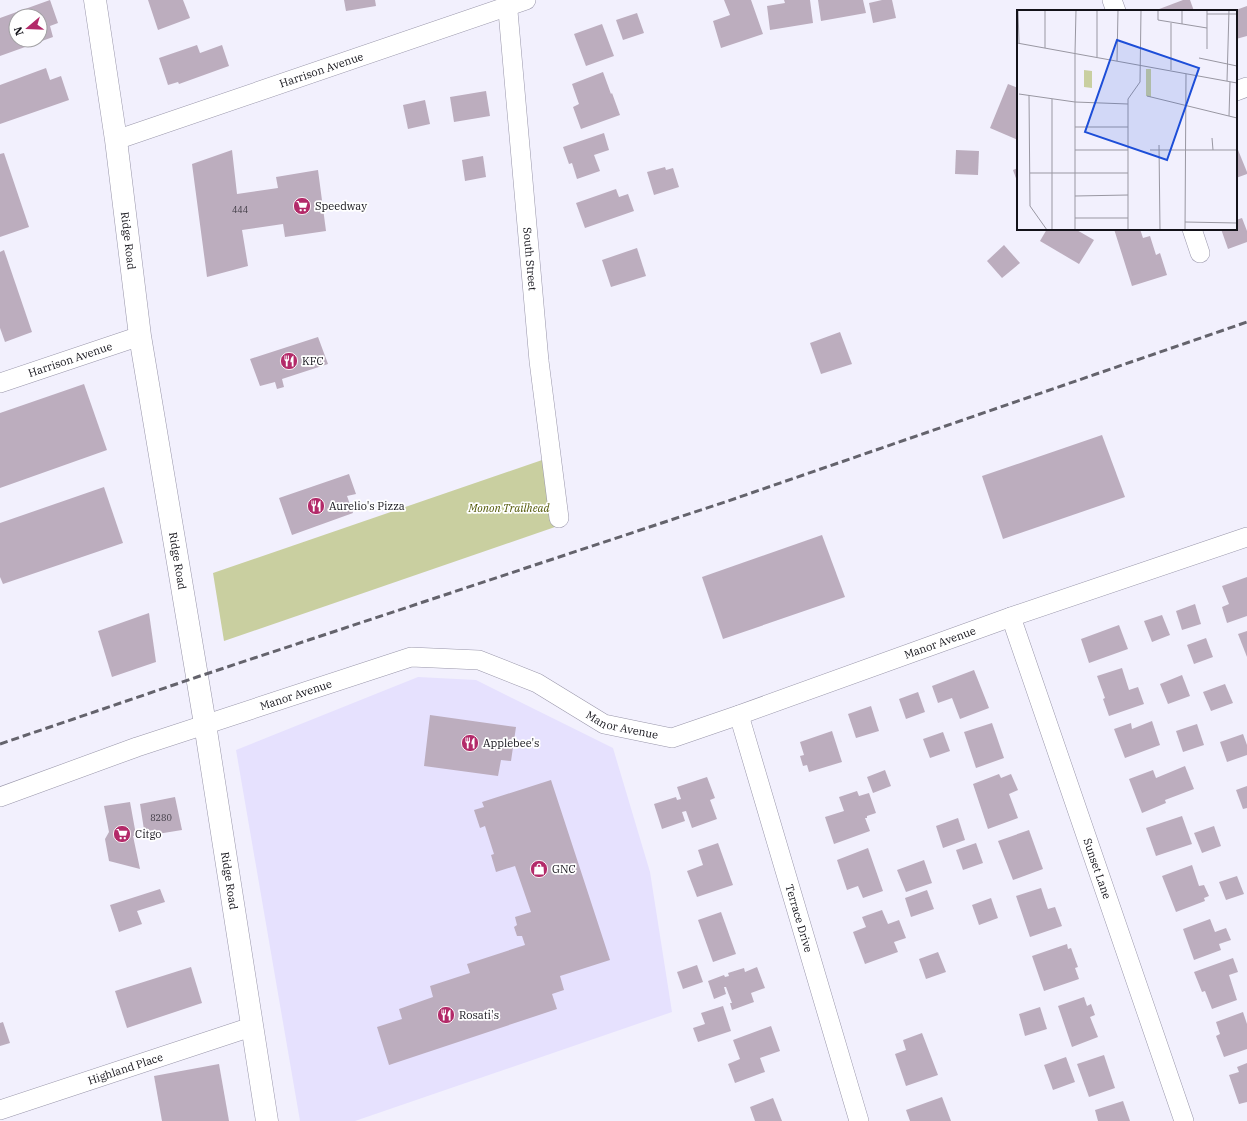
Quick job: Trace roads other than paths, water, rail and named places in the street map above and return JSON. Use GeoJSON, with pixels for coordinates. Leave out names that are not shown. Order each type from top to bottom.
{"type":"FeatureCollection","features":[{"type":"Feature","properties":{"kind":"main road","name":"Ridge Road"},"geometry":{"type":"LineString","coordinates":[[94,0],[116,140],[140,336],[205,724],[251,1027],[267,1121]]}},
{"type":"Feature","properties":{"kind":"street","name":"Harrison Avenue"},"geometry":{"type":"LineString","coordinates":[[116,140],[507,3],[526,0]]}},
{"type":"Feature","properties":{"kind":"street"},"geometry":{"type":"LineString","coordinates":[[1112,0],[1116,10]]}},
{"type":"Feature","properties":{"kind":"street","name":"South Street"},"geometry":{"type":"LineString","coordinates":[[507,3],[539,361],[559,518]]}},
{"type":"Feature","properties":{"kind":"street"},"geometry":{"type":"LineString","coordinates":[[1237,91],[1247,87]]}},
{"type":"Feature","properties":{"kind":"street"},"geometry":{"type":"LineString","coordinates":[[1192,230],[1200,253]]}},
{"type":"Feature","properties":{"kind":"street","name":"Harrison Avenue"},"geometry":{"type":"LineString","coordinates":[[0,383],[140,336]]}},
{"type":"Feature","properties":{"kind":"street","name":"Manor Avenue"},"geometry":{"type":"LineString","coordinates":[[0,797],[137,746],[411,657],[479,660],[537,684],[604,724],[672,738],[1011,617],[1247,537]]}},
{"type":"Feature","properties":{"kind":"street","name":"Sunset Lane"},"geometry":{"type":"LineString","coordinates":[[1011,617],[1184,1121]]}},
{"type":"Feature","properties":{"kind":"street","name":"Terrace Drive"},"geometry":{"type":"LineString","coordinates":[[739,715],[859,1121]]}},
{"type":"Feature","properties":{"kind":"street","name":"Highland Place"},"geometry":{"type":"LineString","coordinates":[[0,1110],[251,1027]]}},
{"type":"Feature","properties":{"kind":"railway"},"geometry":{"type":"LineString","coordinates":[[0,744],[728,501],[1247,322]]}},
{"type":"Feature","properties":{"kind":"place","name":"Speedway"},"geometry":{"type":"Point","coordinates":[302,206]}},
{"type":"Feature","properties":{"kind":"place","name":"KFC"},"geometry":{"type":"Point","coordinates":[289,361]}},
{"type":"Feature","properties":{"kind":"place","name":"Aurelio's Pizza"},"geometry":{"type":"Point","coordinates":[316,506]}},
{"type":"Feature","properties":{"kind":"place","name":"Applebee's"},"geometry":{"type":"Point","coordinates":[470,743]}},
{"type":"Feature","properties":{"kind":"place","name":"Citgo"},"geometry":{"type":"Point","coordinates":[122,834]}},
{"type":"Feature","properties":{"kind":"place","name":"GNC"},"geometry":{"type":"Point","coordinates":[539,869]}},
{"type":"Feature","properties":{"kind":"place","name":"Rosati's"},"geometry":{"type":"Point","coordinates":[446,1015]}},
{"type":"Feature","properties":{"kind":"park label","name":"Monon Trailhead"},"geometry":{"type":"Point","coordinates":[509,508]}}]}
